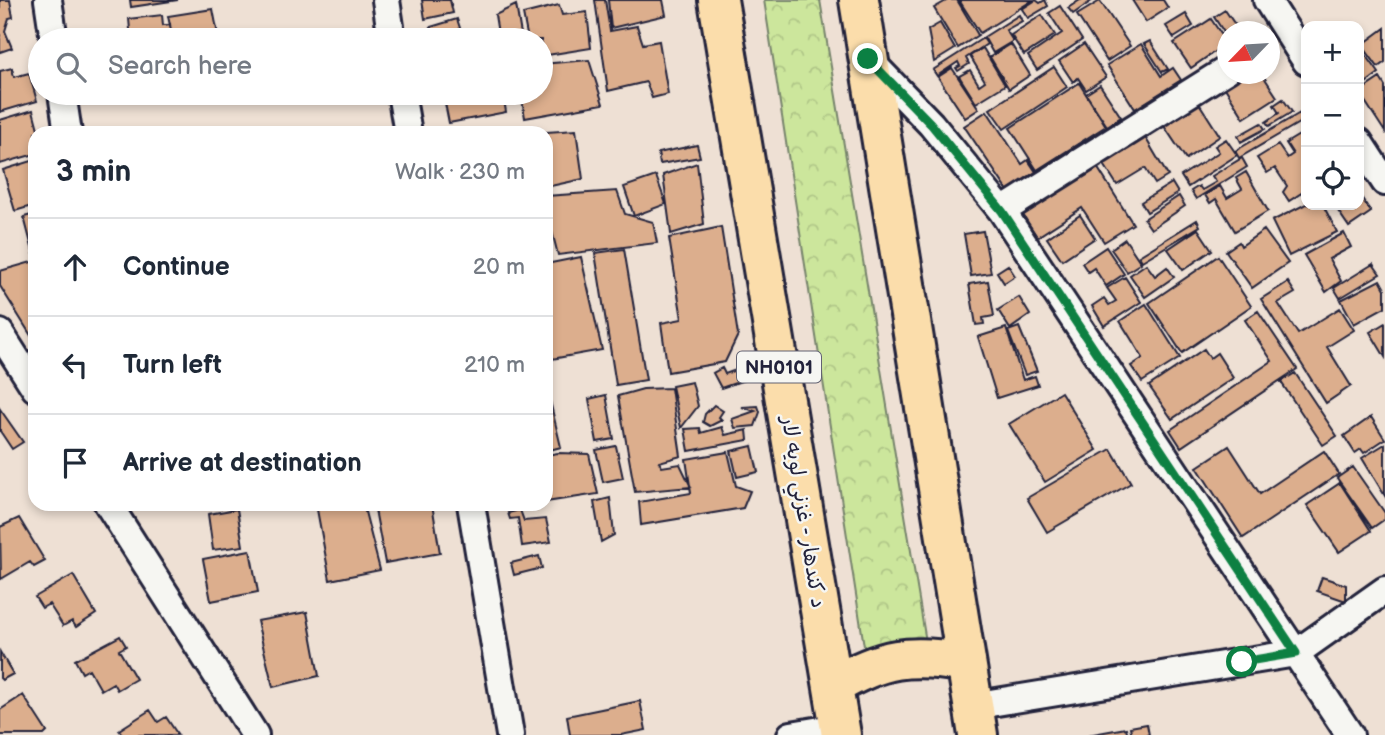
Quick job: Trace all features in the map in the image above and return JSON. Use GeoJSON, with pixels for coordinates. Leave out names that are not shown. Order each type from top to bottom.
{"type":"FeatureCollection","features":[{"type":"Feature","properties":{"kind":"highway","name":"د کندهار - غزني لويه لار"},"geometry":{"type":"LineString","coordinates":[[718,0],[840,731]]}},
{"type":"Feature","properties":{"kind":"highway"},"geometry":{"type":"LineString","coordinates":[[859,0],[975,721]]}},
{"type":"Feature","properties":{"kind":"highway"},"geometry":{"type":"LineString","coordinates":[[833,685],[857,671],[892,659],[929,657],[965,663]]}},
{"type":"Feature","properties":{"kind":"street"},"geometry":{"type":"LineString","coordinates":[[48,0],[52,28]]}},
{"type":"Feature","properties":{"kind":"street"},"geometry":{"type":"LineString","coordinates":[[386,0],[390,28]]}},
{"type":"Feature","properties":{"kind":"street"},"geometry":{"type":"LineString","coordinates":[[1267,0],[1273,21]]}},
{"type":"Feature","properties":{"kind":"street"},"geometry":{"type":"LineString","coordinates":[[1280,40],[1301,57]]}},
{"type":"Feature","properties":{"kind":"street"},"geometry":{"type":"LineString","coordinates":[[868,59],[931,124],[1002,211],[1350,735]]}},
{"type":"Feature","properties":{"kind":"street"},"geometry":{"type":"LineString","coordinates":[[1002,211],[1217,75]]}},
{"type":"Feature","properties":{"kind":"street"},"geometry":{"type":"LineString","coordinates":[[64,105],[67,126]]}},
{"type":"Feature","properties":{"kind":"street"},"geometry":{"type":"LineString","coordinates":[[403,105],[407,126]]}},
{"type":"Feature","properties":{"kind":"street"},"geometry":{"type":"LineString","coordinates":[[1362,147],[1385,182]]}},
{"type":"Feature","properties":{"kind":"street"},"geometry":{"type":"LineString","coordinates":[[0,332],[28,377]]}},
{"type":"Feature","properties":{"kind":"street"},"geometry":{"type":"LineString","coordinates":[[112,511],[255,735]]}},
{"type":"Feature","properties":{"kind":"street"},"geometry":{"type":"LineString","coordinates":[[126,511],[130,540]]}},
{"type":"Feature","properties":{"kind":"street"},"geometry":{"type":"LineString","coordinates":[[472,511],[510,735]]}},
{"type":"Feature","properties":{"kind":"street"},"geometry":{"type":"LineString","coordinates":[[975,721],[1296,653],[1385,590]]}},
{"type":"Feature","properties":{"kind":"street"},"geometry":{"type":"LineString","coordinates":[[791,735],[840,731]]}},
{"type":"Feature","properties":{"kind":"green space"},"geometry":{"type":"Polygon","coordinates":[[[764,0],[820,0],[927,648],[866,659],[764,0]]]}},
{"type":"Feature","properties":{"kind":"building"},"geometry":{"type":"Polygon","coordinates":[[[0,0],[10,0],[13,17],[9,18],[5,31],[12,48],[0,52],[0,0]]]}},
{"type":"Feature","properties":{"kind":"building"},"geometry":{"type":"Polygon","coordinates":[[[130,0],[178,0],[131,7],[130,0]]]}},
{"type":"Feature","properties":{"kind":"building"},"geometry":{"type":"Polygon","coordinates":[[[422,0],[450,0],[453,13],[425,19],[422,0]]]}},
{"type":"Feature","properties":{"kind":"building"},"geometry":{"type":"Polygon","coordinates":[[[595,0],[605,0],[610,31],[637,26],[643,44],[659,41],[668,94],[652,98],[646,82],[608,91],[595,0]]]}},
{"type":"Feature","properties":{"kind":"building"},"geometry":{"type":"Polygon","coordinates":[[[608,0],[663,0],[666,15],[611,28],[608,0]]]}},
{"type":"Feature","properties":{"kind":"building"},"geometry":{"type":"Polygon","coordinates":[[[948,0],[957,0],[978,35],[958,48],[934,8],[948,0]]]}},
{"type":"Feature","properties":{"kind":"building"},"geometry":{"type":"Polygon","coordinates":[[[959,0],[1033,0],[980,33],[959,0]]]}},
{"type":"Feature","properties":{"kind":"building"},"geometry":{"type":"Polygon","coordinates":[[[1036,0],[1040,3],[1045,0],[1048,6],[1028,18],[1022,9],[1036,0]]]}},
{"type":"Feature","properties":{"kind":"building"},"geometry":{"type":"Polygon","coordinates":[[[1080,0],[1093,0],[1073,14],[1068,8],[1080,0]]]}},
{"type":"Feature","properties":{"kind":"building"},"geometry":{"type":"Polygon","coordinates":[[[1132,0],[1163,0],[1168,8],[1146,22],[1132,0]]]}},
{"type":"Feature","properties":{"kind":"building"},"geometry":{"type":"Polygon","coordinates":[[[1100,1],[1130,46],[1107,61],[1077,15],[1100,1]]]}},
{"type":"Feature","properties":{"kind":"building"},"geometry":{"type":"Polygon","coordinates":[[[516,5],[520,28],[497,28],[495,15],[516,5]]]}},
{"type":"Feature","properties":{"kind":"building"},"geometry":{"type":"Polygon","coordinates":[[[559,5],[562,15],[587,12],[591,48],[553,54],[553,28],[526,28],[523,14],[559,5]]]}},
{"type":"Feature","properties":{"kind":"building"},"geometry":{"type":"Polygon","coordinates":[[[1060,6],[1082,40],[1037,70],[1028,56],[1062,33],[1049,13],[1060,6]]]}},
{"type":"Feature","properties":{"kind":"building"},"geometry":{"type":"Polygon","coordinates":[[[213,9],[217,28],[170,28],[168,16],[213,9]]]}},
{"type":"Feature","properties":{"kind":"building"},"geometry":{"type":"Polygon","coordinates":[[[1225,10],[1233,21],[1217,22],[1214,17],[1225,10]]]}},
{"type":"Feature","properties":{"kind":"building"},"geometry":{"type":"Polygon","coordinates":[[[1186,14],[1193,26],[1174,38],[1166,26],[1186,14]]]}},
{"type":"Feature","properties":{"kind":"building"},"geometry":{"type":"Polygon","coordinates":[[[162,15],[163,25],[170,24],[170,28],[130,28],[129,19],[162,15]]]}},
{"type":"Feature","properties":{"kind":"building"},"geometry":{"type":"Polygon","coordinates":[[[1019,15],[1022,21],[1006,30],[1013,41],[993,53],[984,37],[1019,15]]]}},
{"type":"Feature","properties":{"kind":"building"},"geometry":{"type":"Polygon","coordinates":[[[1042,15],[1055,35],[1024,55],[1011,35],[1042,15]]]}},
{"type":"Feature","properties":{"kind":"building"},"geometry":{"type":"Polygon","coordinates":[[[457,19],[460,28],[431,28],[457,19]]]}},
{"type":"Feature","properties":{"kind":"building"},"geometry":{"type":"Polygon","coordinates":[[[1211,19],[1217,28],[1217,50],[1191,68],[1174,43],[1211,19]]]}},
{"type":"Feature","properties":{"kind":"building"},"geometry":{"type":"Polygon","coordinates":[[[940,23],[955,49],[934,62],[928,30],[940,23]]]}},
{"type":"Feature","properties":{"kind":"building"},"geometry":{"type":"Polygon","coordinates":[[[1385,28],[1385,62],[1378,67],[1364,48],[1364,44],[1385,28]]]}},
{"type":"Feature","properties":{"kind":"building"},"geometry":{"type":"Polygon","coordinates":[[[983,38],[987,44],[966,58],[969,64],[958,71],[958,62],[937,76],[933,70],[983,38]]]}},
{"type":"Feature","properties":{"kind":"building"},"geometry":{"type":"Polygon","coordinates":[[[1150,41],[1168,69],[1162,72],[1144,44],[1150,41]]]}},
{"type":"Feature","properties":{"kind":"building"},"geometry":{"type":"Polygon","coordinates":[[[1011,44],[1030,75],[1009,89],[990,57],[1011,44]]]}},
{"type":"Feature","properties":{"kind":"building"},"geometry":{"type":"Polygon","coordinates":[[[1084,44],[1106,77],[1086,90],[1078,78],[1073,82],[1059,61],[1084,44]]]}},
{"type":"Feature","properties":{"kind":"building"},"geometry":{"type":"Polygon","coordinates":[[[1141,44],[1161,76],[1173,68],[1181,80],[1135,109],[1107,65],[1141,44]]]}},
{"type":"Feature","properties":{"kind":"building"},"geometry":{"type":"Polygon","coordinates":[[[983,48],[1005,85],[976,103],[959,76],[970,70],[979,85],[985,81],[970,56],[983,48]]]}},
{"type":"Feature","properties":{"kind":"building"},"geometry":{"type":"Polygon","coordinates":[[[1364,52],[1379,73],[1364,84],[1364,52]]]}},
{"type":"Feature","properties":{"kind":"building"},"geometry":{"type":"Polygon","coordinates":[[[589,60],[603,104],[525,118],[523,105],[553,105],[553,63],[589,60]]]}},
{"type":"Feature","properties":{"kind":"building"},"geometry":{"type":"Polygon","coordinates":[[[1054,67],[1067,87],[1004,129],[990,109],[1054,67]]]}},
{"type":"Feature","properties":{"kind":"building"},"geometry":{"type":"Polygon","coordinates":[[[12,68],[14,77],[28,73],[28,104],[0,112],[0,71],[12,68]]]}},
{"type":"Feature","properties":{"kind":"building"},"geometry":{"type":"Polygon","coordinates":[[[952,68],[979,109],[965,118],[938,77],[952,68]]]}},
{"type":"Feature","properties":{"kind":"building"},"geometry":{"type":"Polygon","coordinates":[[[1380,78],[1385,86],[1385,132],[1364,100],[1364,89],[1380,78]]]}},
{"type":"Feature","properties":{"kind":"building"},"geometry":{"type":"Polygon","coordinates":[[[1079,83],[1106,126],[1037,170],[1010,128],[1079,83]]]}},
{"type":"Feature","properties":{"kind":"building"},"geometry":{"type":"Polygon","coordinates":[[[1223,84],[1269,84],[1277,97],[1244,118],[1223,84]]]}},
{"type":"Feature","properties":{"kind":"building"},"geometry":{"type":"Polygon","coordinates":[[[1100,85],[1121,117],[1107,126],[1086,94],[1100,85]]]}},
{"type":"Feature","properties":{"kind":"building"},"geometry":{"type":"Polygon","coordinates":[[[1195,97],[1220,136],[1186,159],[1160,120],[1195,97]]]}},
{"type":"Feature","properties":{"kind":"building"},"geometry":{"type":"Polygon","coordinates":[[[1283,99],[1292,112],[1269,126],[1266,122],[1279,113],[1274,105],[1283,99]]]}},
{"type":"Feature","properties":{"kind":"building"},"geometry":{"type":"Polygon","coordinates":[[[445,105],[505,105],[506,112],[449,123],[445,105]]]}},
{"type":"Feature","properties":{"kind":"building"},"geometry":{"type":"Polygon","coordinates":[[[33,110],[37,126],[28,126],[28,156],[0,164],[0,120],[33,110]]]}},
{"type":"Feature","properties":{"kind":"building"},"geometry":{"type":"Polygon","coordinates":[[[987,111],[1022,164],[1028,160],[1036,172],[1008,191],[964,126],[987,111]]]}},
{"type":"Feature","properties":{"kind":"building"},"geometry":{"type":"Polygon","coordinates":[[[1301,115],[1301,122],[1239,158],[1235,151],[1301,115]]]}},
{"type":"Feature","properties":{"kind":"building"},"geometry":{"type":"Polygon","coordinates":[[[1261,123],[1265,129],[1241,142],[1238,136],[1261,123]]]}},
{"type":"Feature","properties":{"kind":"building"},"geometry":{"type":"Polygon","coordinates":[[[576,130],[583,179],[553,185],[553,132],[576,130]]]}},
{"type":"Feature","properties":{"kind":"building"},"geometry":{"type":"Polygon","coordinates":[[[1142,132],[1168,176],[1155,184],[1145,168],[1117,185],[1100,158],[1142,132]]]}},
{"type":"Feature","properties":{"kind":"building"},"geometry":{"type":"Polygon","coordinates":[[[1301,134],[1301,193],[1289,201],[1283,192],[1287,186],[1275,168],[1267,173],[1257,158],[1278,145],[1287,158],[1293,154],[1286,143],[1301,134]]]}},
{"type":"Feature","properties":{"kind":"building"},"geometry":{"type":"Polygon","coordinates":[[[1226,139],[1237,155],[1188,187],[1181,176],[1219,152],[1215,146],[1226,139]]]}},
{"type":"Feature","properties":{"kind":"building"},"geometry":{"type":"Polygon","coordinates":[[[697,145],[700,157],[660,164],[658,153],[697,145]]]}},
{"type":"Feature","properties":{"kind":"building"},"geometry":{"type":"Polygon","coordinates":[[[1242,158],[1247,167],[1196,199],[1191,191],[1199,186],[1202,190],[1216,182],[1212,176],[1242,158]]]}},
{"type":"Feature","properties":{"kind":"building"},"geometry":{"type":"Polygon","coordinates":[[[28,162],[28,207],[15,211],[3,170],[28,162]]]}},
{"type":"Feature","properties":{"kind":"building"},"geometry":{"type":"Polygon","coordinates":[[[1094,162],[1133,224],[1104,242],[1082,208],[1037,237],[1020,210],[1094,162]]]}},
{"type":"Feature","properties":{"kind":"building"},"geometry":{"type":"Polygon","coordinates":[[[697,163],[704,224],[671,234],[663,175],[697,163]]]}},
{"type":"Feature","properties":{"kind":"building"},"geometry":{"type":"Polygon","coordinates":[[[1246,172],[1268,211],[1235,231],[1216,199],[1210,203],[1205,195],[1220,186],[1227,198],[1242,189],[1236,178],[1246,172]]]}},
{"type":"Feature","properties":{"kind":"building"},"geometry":{"type":"Polygon","coordinates":[[[656,176],[666,204],[634,216],[624,187],[656,176]]]}},
{"type":"Feature","properties":{"kind":"building"},"geometry":{"type":"Polygon","coordinates":[[[1172,183],[1178,193],[1147,212],[1141,202],[1172,183]]]}},
{"type":"Feature","properties":{"kind":"building"},"geometry":{"type":"Polygon","coordinates":[[[617,191],[625,214],[653,222],[657,243],[558,255],[553,235],[553,196],[617,191]]]}},
{"type":"Feature","properties":{"kind":"building"},"geometry":{"type":"Polygon","coordinates":[[[1179,196],[1185,206],[1151,229],[1144,219],[1179,196]]]}},
{"type":"Feature","properties":{"kind":"building"},"geometry":{"type":"Polygon","coordinates":[[[1364,202],[1371,212],[1349,227],[1337,210],[1364,210],[1364,202]]]}},
{"type":"Feature","properties":{"kind":"building"},"geometry":{"type":"Polygon","coordinates":[[[1301,206],[1301,210],[1326,210],[1337,232],[1289,256],[1272,221],[1301,206]]]}},
{"type":"Feature","properties":{"kind":"building"},"geometry":{"type":"Polygon","coordinates":[[[1080,215],[1095,238],[1062,260],[1047,238],[1080,215]]]}},
{"type":"Feature","properties":{"kind":"building"},"geometry":{"type":"Polygon","coordinates":[[[28,216],[28,232],[24,217],[28,216]]]}},
{"type":"Feature","properties":{"kind":"building"},"geometry":{"type":"Polygon","coordinates":[[[1197,220],[1200,226],[1142,261],[1139,256],[1197,220]]]}},
{"type":"Feature","properties":{"kind":"building"},"geometry":{"type":"Polygon","coordinates":[[[721,227],[738,335],[725,362],[668,372],[661,323],[682,319],[669,238],[721,227]]]}},
{"type":"Feature","properties":{"kind":"building"},"geometry":{"type":"Polygon","coordinates":[[[1198,229],[1212,250],[1183,270],[1168,249],[1198,229]]]}},
{"type":"Feature","properties":{"kind":"building"},"geometry":{"type":"Polygon","coordinates":[[[1264,230],[1288,263],[1252,288],[1226,251],[1239,242],[1241,246],[1264,230]]]}},
{"type":"Feature","properties":{"kind":"building"},"geometry":{"type":"Polygon","coordinates":[[[983,231],[991,273],[971,276],[964,234],[983,231]]]}},
{"type":"Feature","properties":{"kind":"building"},"geometry":{"type":"Polygon","coordinates":[[[1344,233],[1351,247],[1329,259],[1341,281],[1326,292],[1304,255],[1344,233]]]}},
{"type":"Feature","properties":{"kind":"building"},"geometry":{"type":"Polygon","coordinates":[[[1125,239],[1141,263],[1127,272],[1111,249],[1125,239]]]}},
{"type":"Feature","properties":{"kind":"building"},"geometry":{"type":"Polygon","coordinates":[[[1106,247],[1124,274],[1106,286],[1094,268],[1088,272],[1082,263],[1106,247]]]}},
{"type":"Feature","properties":{"kind":"building"},"geometry":{"type":"Polygon","coordinates":[[[624,249],[646,380],[616,385],[595,253],[624,249]]]}},
{"type":"Feature","properties":{"kind":"building"},"geometry":{"type":"Polygon","coordinates":[[[1218,256],[1251,306],[1182,353],[1149,303],[1218,256]]]}},
{"type":"Feature","properties":{"kind":"building"},"geometry":{"type":"Polygon","coordinates":[[[581,257],[602,350],[553,359],[553,263],[581,257]]]}},
{"type":"Feature","properties":{"kind":"building"},"geometry":{"type":"Polygon","coordinates":[[[28,263],[28,331],[0,286],[0,271],[28,263]]]}},
{"type":"Feature","properties":{"kind":"building"},"geometry":{"type":"Polygon","coordinates":[[[1146,264],[1155,276],[1167,267],[1174,277],[1145,297],[1130,275],[1146,264]]]}},
{"type":"Feature","properties":{"kind":"building"},"geometry":{"type":"Polygon","coordinates":[[[1373,264],[1380,274],[1340,298],[1334,288],[1373,264]]]}},
{"type":"Feature","properties":{"kind":"building"},"geometry":{"type":"Polygon","coordinates":[[[1008,265],[1015,276],[1004,283],[997,272],[1008,265]]]}},
{"type":"Feature","properties":{"kind":"building"},"geometry":{"type":"Polygon","coordinates":[[[1125,277],[1141,302],[1104,326],[1092,306],[1104,298],[1109,305],[1116,301],[1107,288],[1125,277]]]}},
{"type":"Feature","properties":{"kind":"building"},"geometry":{"type":"Polygon","coordinates":[[[1380,280],[1385,289],[1385,307],[1354,324],[1341,300],[1380,280]]]}},
{"type":"Feature","properties":{"kind":"building"},"geometry":{"type":"Polygon","coordinates":[[[988,281],[994,316],[983,318],[984,324],[976,325],[969,284],[988,281]]]}},
{"type":"Feature","properties":{"kind":"building"},"geometry":{"type":"Polygon","coordinates":[[[1288,282],[1295,293],[1278,303],[1298,334],[1340,308],[1354,330],[1327,347],[1351,386],[1326,403],[1261,299],[1288,282]]]}},
{"type":"Feature","properties":{"kind":"building"},"geometry":{"type":"Polygon","coordinates":[[[1019,297],[1030,315],[1010,329],[998,310],[1019,297]]]}},
{"type":"Feature","properties":{"kind":"building"},"geometry":{"type":"Polygon","coordinates":[[[1146,304],[1180,358],[1142,382],[1131,366],[1143,358],[1120,321],[1146,304]]]}},
{"type":"Feature","properties":{"kind":"building"},"geometry":{"type":"Polygon","coordinates":[[[1258,311],[1297,369],[1181,447],[1170,430],[1272,361],[1245,320],[1258,311]]]}},
{"type":"Feature","properties":{"kind":"building"},"geometry":{"type":"Polygon","coordinates":[[[1385,323],[1385,357],[1370,332],[1385,323]]]}},
{"type":"Feature","properties":{"kind":"building"},"geometry":{"type":"Polygon","coordinates":[[[1019,327],[1037,371],[1025,375],[1008,331],[1019,327]]]}},
{"type":"Feature","properties":{"kind":"building"},"geometry":{"type":"Polygon","coordinates":[[[1006,328],[1023,380],[1035,376],[1038,385],[997,398],[978,337],[1006,328]]]}},
{"type":"Feature","properties":{"kind":"building"},"geometry":{"type":"Polygon","coordinates":[[[1204,349],[1210,358],[1217,353],[1233,378],[1172,419],[1149,386],[1204,349]]]}},
{"type":"Feature","properties":{"kind":"building"},"geometry":{"type":"Polygon","coordinates":[[[744,367],[747,379],[721,388],[713,373],[722,368],[725,374],[744,367]]]}},
{"type":"Feature","properties":{"kind":"building"},"geometry":{"type":"Polygon","coordinates":[[[1295,373],[1337,436],[1323,445],[1281,382],[1295,373]]]}},
{"type":"Feature","properties":{"kind":"building"},"geometry":{"type":"Polygon","coordinates":[[[692,382],[698,406],[681,428],[672,386],[692,382]]]}},
{"type":"Feature","properties":{"kind":"building"},"geometry":{"type":"Polygon","coordinates":[[[671,388],[681,456],[659,462],[662,467],[680,464],[691,487],[635,492],[618,396],[643,389],[671,388]]]}},
{"type":"Feature","properties":{"kind":"building"},"geometry":{"type":"Polygon","coordinates":[[[1061,392],[1097,450],[1045,482],[1009,424],[1061,392]]]}},
{"type":"Feature","properties":{"kind":"building"},"geometry":{"type":"Polygon","coordinates":[[[606,395],[614,439],[597,442],[589,399],[606,395]]]}},
{"type":"Feature","properties":{"kind":"building"},"geometry":{"type":"Polygon","coordinates":[[[714,405],[723,411],[719,417],[722,420],[710,426],[703,422],[705,414],[714,405]]]}},
{"type":"Feature","properties":{"kind":"building"},"geometry":{"type":"Polygon","coordinates":[[[758,406],[760,412],[755,426],[735,428],[732,419],[755,411],[742,407],[758,406]]]}},
{"type":"Feature","properties":{"kind":"building"},"geometry":{"type":"Polygon","coordinates":[[[0,409],[23,442],[12,449],[0,431],[0,409]]]}},
{"type":"Feature","properties":{"kind":"building"},"geometry":{"type":"Polygon","coordinates":[[[553,414],[561,447],[553,449],[553,414]]]}},
{"type":"Feature","properties":{"kind":"building"},"geometry":{"type":"Polygon","coordinates":[[[1371,417],[1385,439],[1364,453],[1361,449],[1355,453],[1344,436],[1371,417]]]}},
{"type":"Feature","properties":{"kind":"building"},"geometry":{"type":"Polygon","coordinates":[[[722,427],[725,435],[747,430],[748,440],[689,451],[685,429],[700,428],[701,433],[722,427]]]}},
{"type":"Feature","properties":{"kind":"building"},"geometry":{"type":"Polygon","coordinates":[[[1385,444],[1385,496],[1362,458],[1385,444]]]}},
{"type":"Feature","properties":{"kind":"building"},"geometry":{"type":"Polygon","coordinates":[[[616,446],[623,478],[603,482],[596,450],[616,446]]]}},
{"type":"Feature","properties":{"kind":"building"},"geometry":{"type":"Polygon","coordinates":[[[752,446],[758,472],[737,477],[731,451],[752,446]]]}},
{"type":"Feature","properties":{"kind":"building"},"geometry":{"type":"Polygon","coordinates":[[[1229,446],[1260,494],[1324,451],[1339,474],[1243,538],[1197,467],[1229,446]]]}},
{"type":"Feature","properties":{"kind":"building"},"geometry":{"type":"Polygon","coordinates":[[[1111,449],[1131,483],[1047,532],[1027,498],[1111,449]]]}},
{"type":"Feature","properties":{"kind":"building"},"geometry":{"type":"Polygon","coordinates":[[[728,452],[736,486],[750,491],[743,508],[641,525],[639,502],[691,493],[686,459],[728,452]]]}},
{"type":"Feature","properties":{"kind":"building"},"geometry":{"type":"Polygon","coordinates":[[[553,454],[589,454],[598,494],[553,501],[553,454]]]}},
{"type":"Feature","properties":{"kind":"building"},"geometry":{"type":"Polygon","coordinates":[[[1353,467],[1385,513],[1385,519],[1372,528],[1337,478],[1353,467]]]}},
{"type":"Feature","properties":{"kind":"building"},"geometry":{"type":"Polygon","coordinates":[[[1340,483],[1371,531],[1339,552],[1307,505],[1340,483]]]}},
{"type":"Feature","properties":{"kind":"building"},"geometry":{"type":"Polygon","coordinates":[[[610,498],[614,535],[601,542],[594,502],[610,498]]]}},
{"type":"Feature","properties":{"kind":"building"},"geometry":{"type":"Polygon","coordinates":[[[237,511],[243,546],[213,550],[208,514],[237,511]]]}},
{"type":"Feature","properties":{"kind":"building"},"geometry":{"type":"Polygon","coordinates":[[[317,511],[365,511],[380,570],[330,580],[317,511]]]}},
{"type":"Feature","properties":{"kind":"building"},"geometry":{"type":"Polygon","coordinates":[[[375,511],[433,511],[440,553],[385,563],[375,511]]]}},
{"type":"Feature","properties":{"kind":"building"},"geometry":{"type":"Polygon","coordinates":[[[520,511],[524,521],[546,519],[551,542],[522,546],[518,518],[510,519],[508,513],[520,511]]]}},
{"type":"Feature","properties":{"kind":"building"},"geometry":{"type":"Polygon","coordinates":[[[19,518],[45,561],[34,567],[30,562],[1,579],[0,527],[19,518]]]}},
{"type":"Feature","properties":{"kind":"building"},"geometry":{"type":"Polygon","coordinates":[[[250,550],[258,592],[211,601],[203,559],[250,550]]]}},
{"type":"Feature","properties":{"kind":"building"},"geometry":{"type":"Polygon","coordinates":[[[539,556],[542,568],[514,575],[511,563],[539,556]]]}},
{"type":"Feature","properties":{"kind":"building"},"geometry":{"type":"Polygon","coordinates":[[[73,575],[96,614],[76,627],[72,621],[63,626],[49,604],[42,608],[35,597],[73,575]]]}},
{"type":"Feature","properties":{"kind":"building"},"geometry":{"type":"Polygon","coordinates":[[[1322,577],[1346,585],[1346,601],[1317,591],[1322,577]]]}},
{"type":"Feature","properties":{"kind":"building"},"geometry":{"type":"Polygon","coordinates":[[[307,612],[319,676],[273,687],[257,621],[307,612]]]}},
{"type":"Feature","properties":{"kind":"building"},"geometry":{"type":"Polygon","coordinates":[[[120,636],[126,646],[119,650],[136,679],[117,690],[113,683],[101,690],[89,669],[82,673],[75,660],[120,636]]]}},
{"type":"Feature","properties":{"kind":"building"},"geometry":{"type":"Polygon","coordinates":[[[0,652],[13,674],[2,680],[0,678],[0,652]]]}},
{"type":"Feature","properties":{"kind":"building"},"geometry":{"type":"Polygon","coordinates":[[[23,695],[47,732],[44,735],[0,735],[0,710],[23,695]]]}},
{"type":"Feature","properties":{"kind":"building"},"geometry":{"type":"Polygon","coordinates":[[[640,701],[646,730],[621,735],[570,735],[567,716],[640,701]]]}},
{"type":"Feature","properties":{"kind":"building"},"geometry":{"type":"Polygon","coordinates":[[[150,710],[158,722],[166,717],[178,735],[123,735],[119,730],[150,710]]]}},
{"type":"Feature","properties":{"kind":"building"},"geometry":{"type":"Polygon","coordinates":[[[1147,724],[1149,735],[1132,735],[1130,727],[1147,724]]]}},
{"type":"Feature","properties":{"kind":"building"},"geometry":{"type":"Polygon","coordinates":[[[1126,728],[1128,735],[1088,735],[1126,728]]]}},
{"type":"Feature","properties":{"kind":"route"},"geometry":{"type":"LineString","coordinates":[[868,59],[931,124],[1002,211],[1296,653],[1242,662]]}}]}
